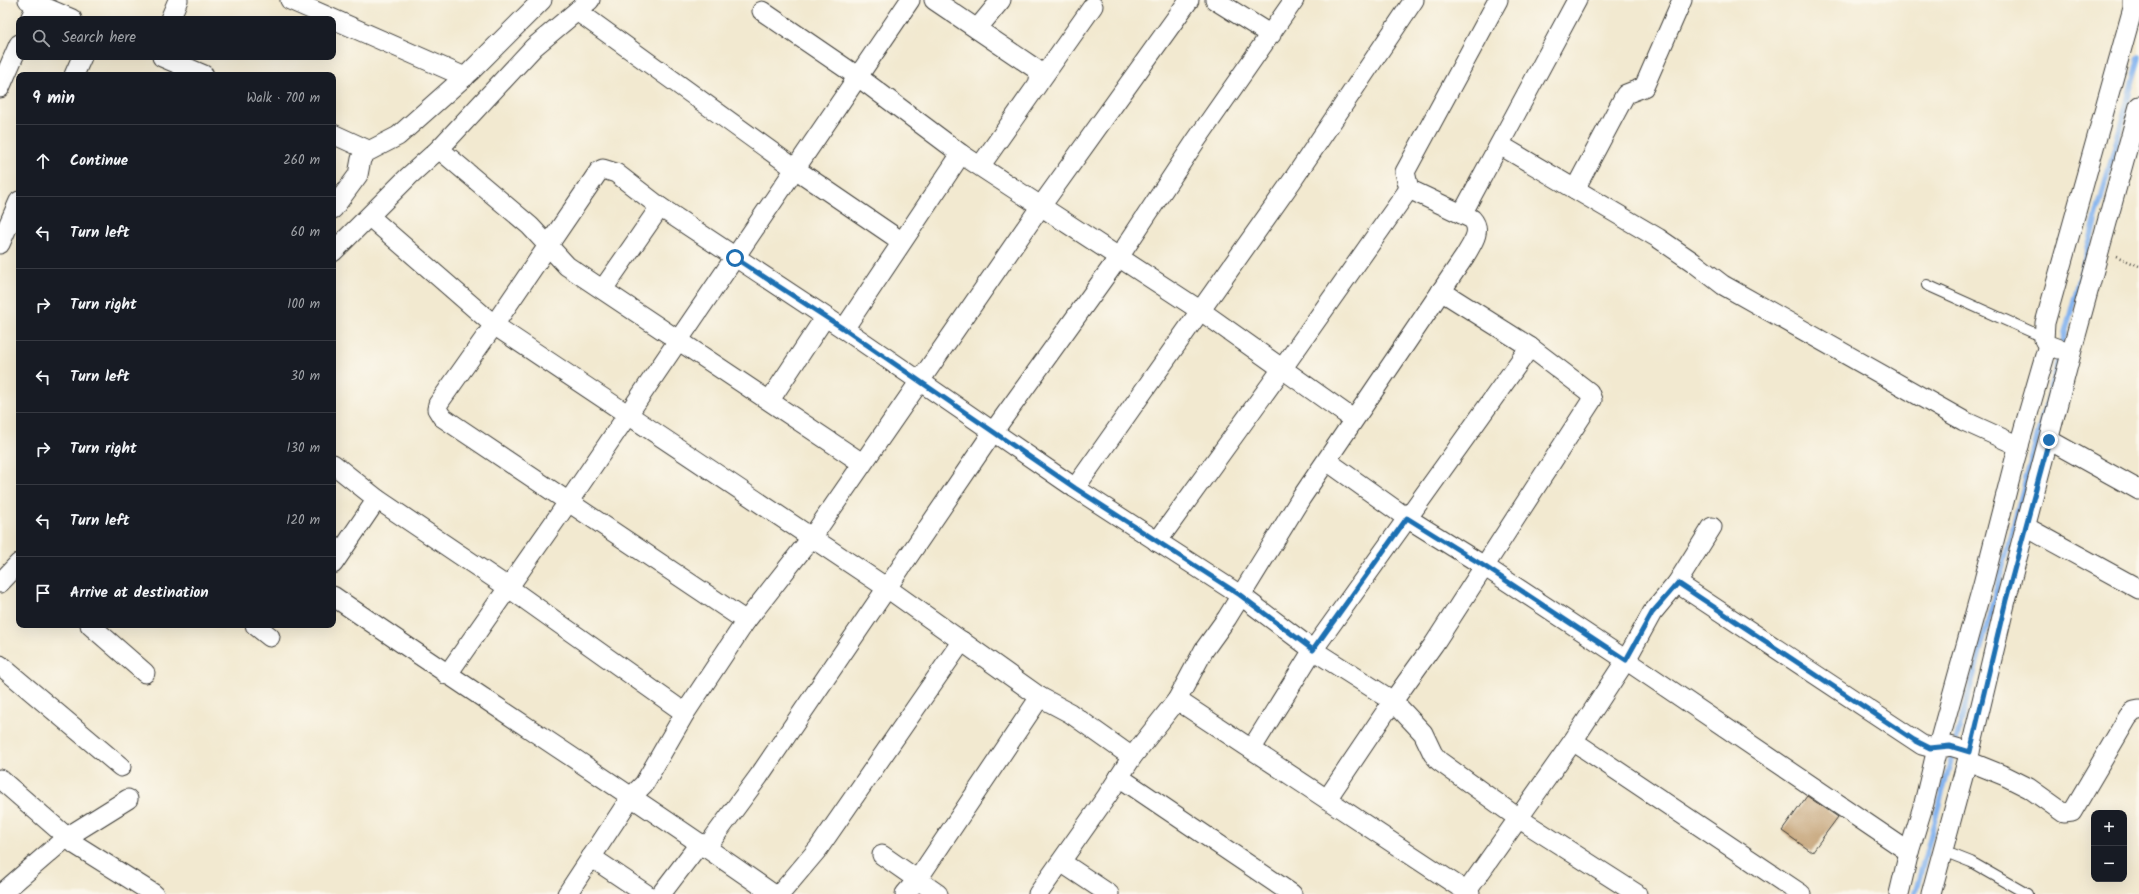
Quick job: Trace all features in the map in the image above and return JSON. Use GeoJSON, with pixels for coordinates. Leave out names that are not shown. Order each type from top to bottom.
{"type":"FeatureCollection","features":[{"type":"Feature","properties":{"kind":"street"},"geometry":{"type":"LineString","coordinates":[[171,16],[178,0]]}},
{"type":"Feature","properties":{"kind":"street"},"geometry":{"type":"LineString","coordinates":[[290,0],[326,16]]}},
{"type":"Feature","properties":{"kind":"street"},"geometry":{"type":"LineString","coordinates":[[447,675],[569,501],[626,414],[735,258],[794,168],[910,0]]}},
{"type":"Feature","properties":{"kind":"street"},"geometry":{"type":"LineString","coordinates":[[934,0],[1036,69],[1040,76],[1040,81]]}},
{"type":"Feature","properties":{"kind":"street"},"geometry":{"type":"LineString","coordinates":[[977,29],[1001,0]]}},
{"type":"Feature","properties":{"kind":"street"},"geometry":{"type":"LineString","coordinates":[[567,894],[630,797],[644,784],[685,713],[746,621],[812,537],[1041,206],[1189,0]]}},
{"type":"Feature","properties":{"kind":"street"},"geometry":{"type":"LineString","coordinates":[[1216,0],[1271,35]]}},
{"type":"Feature","properties":{"kind":"street"},"geometry":{"type":"LineString","coordinates":[[661,894],[759,776],[993,432],[1119,257],[1195,142],[1294,0]]}},
{"type":"Feature","properties":{"kind":"street"},"geometry":{"type":"LineString","coordinates":[[1075,488],[1201,311],[1414,0]]}},
{"type":"Feature","properties":{"kind":"street"},"geometry":{"type":"LineString","coordinates":[[1157,542],[1282,369],[1408,189],[1405,172],[1498,0]]}},
{"type":"Feature","properties":{"kind":"street"},"geometry":{"type":"LineString","coordinates":[[1462,214],[1577,0]]}},
{"type":"Feature","properties":{"kind":"street"},"geometry":{"type":"LineString","coordinates":[[1575,189],[1626,94],[1644,87],[1682,0]]}},
{"type":"Feature","properties":{"kind":"street"},"geometry":{"type":"LineString","coordinates":[[336,205],[358,175],[362,156],[368,150],[398,136],[465,77],[538,1]]}},
{"type":"Feature","properties":{"kind":"street"},"geometry":{"type":"LineString","coordinates":[[1899,894],[1909,852],[1924,803],[1957,751],[2026,527],[2049,440],[2057,346],[2045,323],[2090,169],[2134,1]]}},
{"type":"Feature","properties":{"kind":"street"},"geometry":{"type":"LineString","coordinates":[[336,249],[370,217],[409,176],[439,149],[534,47],[584,6],[794,168],[901,241]]}},
{"type":"Feature","properties":{"kind":"street"},"geometry":{"type":"LineString","coordinates":[[981,165],[1093,6]]}},
{"type":"Feature","properties":{"kind":"street"},"geometry":{"type":"LineString","coordinates":[[32,8],[61,16]]}},
{"type":"Feature","properties":{"kind":"street"},"geometry":{"type":"LineString","coordinates":[[762,11],[857,76],[961,154],[981,165],[1201,311],[1353,419]]}},
{"type":"Feature","properties":{"kind":"street"},"geometry":{"type":"LineString","coordinates":[[336,20],[465,77]]}},
{"type":"Feature","properties":{"kind":"street"},"geometry":{"type":"LineString","coordinates":[[0,88],[16,51]]}},
{"type":"Feature","properties":{"kind":"street"},"geometry":{"type":"LineString","coordinates":[[75,72],[81,60]]}},
{"type":"Feature","properties":{"kind":"street"},"geometry":{"type":"LineString","coordinates":[[169,60],[197,72]]}},
{"type":"Feature","properties":{"kind":"street"},"geometry":{"type":"LineString","coordinates":[[1931,894],[1943,851],[1957,751],[2019,446],[2057,346],[2099,250],[2139,106]]}},
{"type":"Feature","properties":{"kind":"street"},"geometry":{"type":"LineString","coordinates":[[336,135],[368,150]]}},
{"type":"Feature","properties":{"kind":"street"},"geometry":{"type":"LineString","coordinates":[[1500,145],[1658,238],[1723,285],[1964,421],[2019,446]]}},
{"type":"Feature","properties":{"kind":"street"},"geometry":{"type":"LineString","coordinates":[[439,149],[530,226],[567,266],[679,339],[862,463]]}},
{"type":"Feature","properties":{"kind":"street"},"geometry":{"type":"LineString","coordinates":[[844,329],[901,241],[961,154]]}},
{"type":"Feature","properties":{"kind":"street"},"geometry":{"type":"LineString","coordinates":[[746,621],[439,414],[438,404],[548,247],[599,171],[603,169],[616,173],[660,207],[735,258],[844,329],[1075,488],[1240,595],[1313,650],[1393,701],[1423,733],[1436,758],[1518,818],[1637,894]]}},
{"type":"Feature","properties":{"kind":"street"},"geometry":{"type":"LineString","coordinates":[[1038,894],[1119,776],[1177,700],[1204,650],[1293,510],[1327,461],[1353,419],[1441,291],[1475,237],[1475,222],[1462,214],[1408,189]]}},
{"type":"Feature","properties":{"kind":"street"},"geometry":{"type":"LineString","coordinates":[[602,289],[660,207]]}},
{"type":"Feature","properties":{"kind":"street"},"geometry":{"type":"LineString","coordinates":[[0,244],[16,208]]}},
{"type":"Feature","properties":{"kind":"street"},"geometry":{"type":"LineString","coordinates":[[370,217],[494,325],[812,537],[887,588],[1040,697],[1070,713],[1132,758]]}},
{"type":"Feature","properties":{"kind":"street"},"geometry":{"type":"LineString","coordinates":[[1327,800],[1393,701],[1434,644],[1592,400],[1589,392],[1530,347],[1441,291]]}},
{"type":"Feature","properties":{"kind":"street"},"geometry":{"type":"LineString","coordinates":[[770,400],[825,317]]}},
{"type":"Feature","properties":{"kind":"street"},"geometry":{"type":"LineString","coordinates":[[1252,748],[1313,650],[1530,347]]}},
{"type":"Feature","properties":{"kind":"street"},"geometry":{"type":"LineString","coordinates":[[2049,440],[2139,490]]}},
{"type":"Feature","properties":{"kind":"street"},"geometry":{"type":"LineString","coordinates":[[1327,461],[1407,518],[1484,566],[1626,660],[1909,852]]}},
{"type":"Feature","properties":{"kind":"street"},"geometry":{"type":"LineString","coordinates":[[336,466],[377,499],[509,588],[685,713]]}},
{"type":"Feature","properties":{"kind":"street"},"geometry":{"type":"LineString","coordinates":[[336,560],[377,499]]}},
{"type":"Feature","properties":{"kind":"street"},"geometry":{"type":"LineString","coordinates":[[1177,700],[1252,748],[1327,800],[1469,893],[1518,818],[1573,741],[1626,660],[1652,613],[1678,583],[1712,527]]}},
{"type":"Feature","properties":{"kind":"street"},"geometry":{"type":"LineString","coordinates":[[2026,527],[2139,590]]}},
{"type":"Feature","properties":{"kind":"street"},"geometry":{"type":"LineString","coordinates":[[0,583],[16,566]]}},
{"type":"Feature","properties":{"kind":"street"},"geometry":{"type":"LineString","coordinates":[[1678,583],[1914,740],[1930,748],[1957,751],[2029,788],[2064,813],[2072,812],[2128,717],[2134,711],[2139,710]]}},
{"type":"Feature","properties":{"kind":"street"},"geometry":{"type":"LineString","coordinates":[[336,598],[447,675],[703,845],[773,894]]}},
{"type":"Feature","properties":{"kind":"street"},"geometry":{"type":"LineString","coordinates":[[93,628],[145,673]]}},
{"type":"Feature","properties":{"kind":"street"},"geometry":{"type":"LineString","coordinates":[[258,628],[270,638]]}},
{"type":"Feature","properties":{"kind":"street"},"geometry":{"type":"LineString","coordinates":[[780,894],[818,849],[962,641]]}},
{"type":"Feature","properties":{"kind":"street"},"geometry":{"type":"LineString","coordinates":[[0,665],[121,768]]}},
{"type":"Feature","properties":{"kind":"street"},"geometry":{"type":"LineString","coordinates":[[905,894],[918,879],[1040,697]]}},
{"type":"Feature","properties":{"kind":"street"},"geometry":{"type":"LineString","coordinates":[[1573,741],[1801,894]]}},
{"type":"Feature","properties":{"kind":"street"},"geometry":{"type":"LineString","coordinates":[[1119,776],[1292,894]]}},
{"type":"Feature","properties":{"kind":"street"},"geometry":{"type":"LineString","coordinates":[[0,779],[67,837],[154,894]]}},
{"type":"Feature","properties":{"kind":"street"},"geometry":{"type":"LineString","coordinates":[[1,894],[67,837],[128,800]]}},
{"type":"Feature","properties":{"kind":"street"},"geometry":{"type":"LineString","coordinates":[[882,855],[938,894]]}},
{"type":"Feature","properties":{"kind":"street"},"geometry":{"type":"LineString","coordinates":[[591,857],[646,894]]}},
{"type":"Feature","properties":{"kind":"street"},"geometry":{"type":"LineString","coordinates":[[1061,862],[1108,894]]}},
{"type":"Feature","properties":{"kind":"lane"},"geometry":{"type":"LineString","coordinates":[[1927,285],[2057,346]]}},
{"type":"Feature","properties":{"kind":"lane"},"geometry":{"type":"LineString","coordinates":[[1943,851],[1971,862],[2027,894]]}},
{"type":"Feature","properties":{"kind":"path"},"geometry":{"type":"LineString","coordinates":[[2099,250],[2139,266]]}},
{"type":"Feature","properties":{"kind":"building"},"geometry":{"type":"Polygon","coordinates":[[[1807,796],[1838,817],[1812,852],[1782,831],[1807,796]]]}},
{"type":"Feature","properties":{"kind":"waterway"},"geometry":{"type":"LineString","coordinates":[[1915,894],[2139,57]]}},
{"type":"Feature","properties":{"kind":"route"},"geometry":{"type":"LineString","coordinates":[[735,258],[844,329],[1075,488],[1240,595],[1313,650],[1407,518],[1484,566],[1626,660],[1641,630],[1652,613],[1665,596],[1678,583],[1914,740],[1922,745],[1937,749],[1950,746],[1970,752],[2006,600],[2049,440]]}}]}
